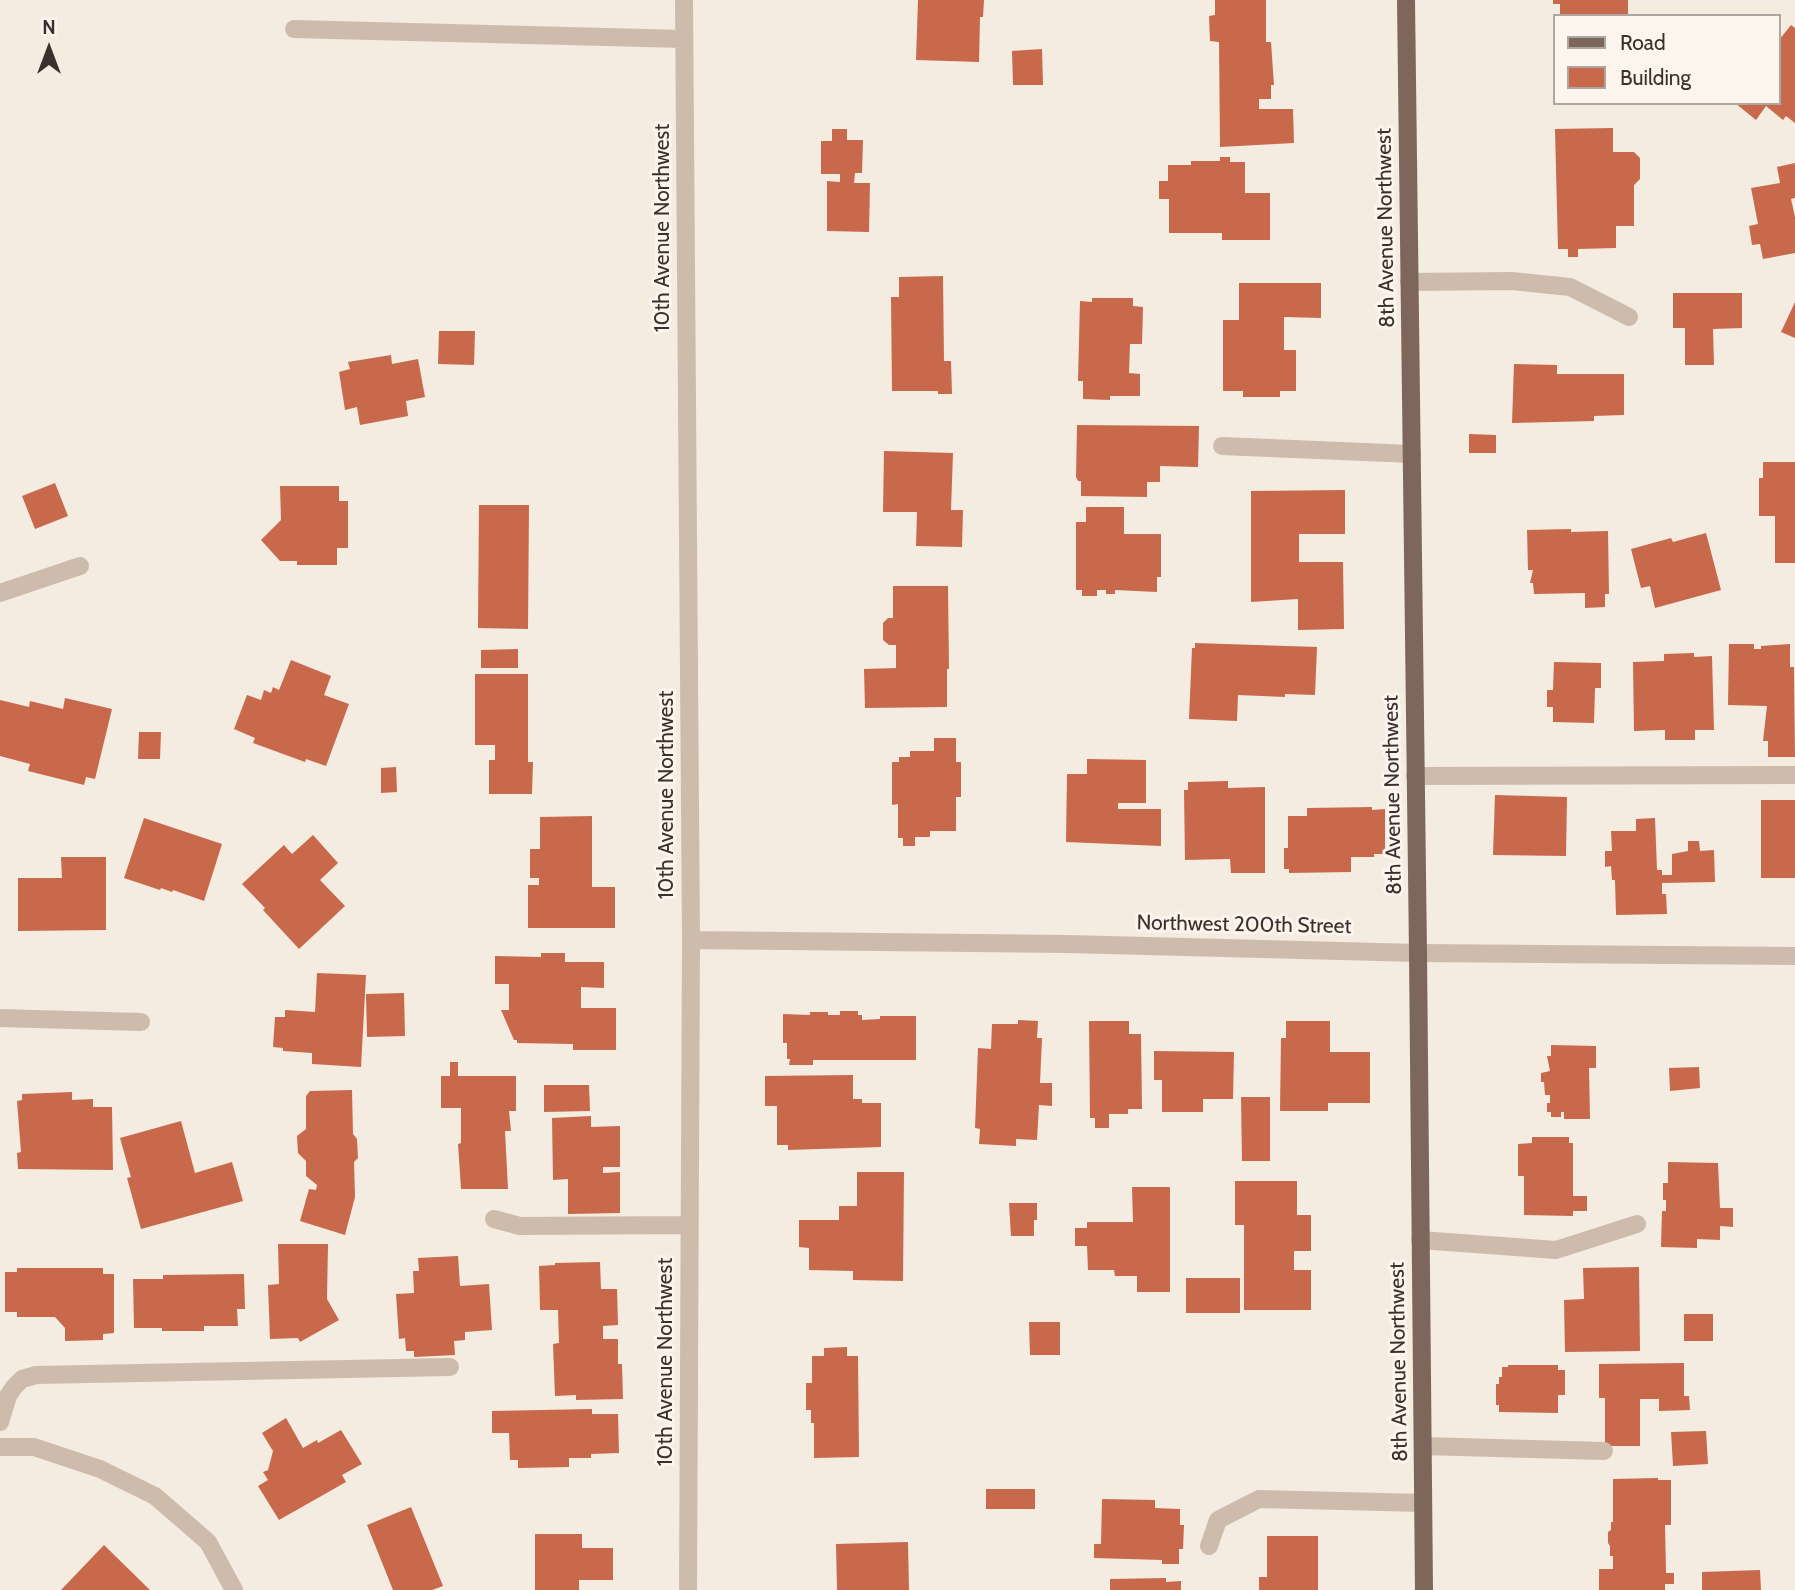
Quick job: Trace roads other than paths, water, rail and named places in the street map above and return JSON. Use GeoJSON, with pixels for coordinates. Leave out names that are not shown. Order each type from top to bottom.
{"type":"FeatureCollection","features":[{"type":"Feature","properties":{"kind":"main road","name":"8th Avenue Northwest"},"geometry":{"type":"LineString","coordinates":[[1406,0],[1419,953],[1424,1590]]}},
{"type":"Feature","properties":{"kind":"street","name":"10th Avenue Northwest"},"geometry":{"type":"LineString","coordinates":[[684,0],[691,940],[688,1590]]}},
{"type":"Feature","properties":{"kind":"street"},"geometry":{"type":"LineString","coordinates":[[294,29],[684,39]]}},
{"type":"Feature","properties":{"kind":"street"},"geometry":{"type":"LineString","coordinates":[[1409,282],[1512,281],[1570,287],[1629,317]]}},
{"type":"Feature","properties":{"kind":"street"},"geometry":{"type":"LineString","coordinates":[[1222,446],[1412,454]]}},
{"type":"Feature","properties":{"kind":"street"},"geometry":{"type":"LineString","coordinates":[[0,593],[80,566]]}},
{"type":"Feature","properties":{"kind":"street"},"geometry":{"type":"LineString","coordinates":[[1415,776],[1795,775]]}},
{"type":"Feature","properties":{"kind":"street","name":"Northwest 200th Street"},"geometry":{"type":"LineString","coordinates":[[691,940],[1068,944],[1419,953],[1795,956]]}},
{"type":"Feature","properties":{"kind":"street"},"geometry":{"type":"LineString","coordinates":[[0,1018],[141,1022]]}},
{"type":"Feature","properties":{"kind":"street"},"geometry":{"type":"LineString","coordinates":[[494,1219],[520,1226],[689,1226]]}},
{"type":"Feature","properties":{"kind":"street"},"geometry":{"type":"LineString","coordinates":[[1420,1240],[1556,1250],[1637,1224]]}},
{"type":"Feature","properties":{"kind":"street"},"geometry":{"type":"LineString","coordinates":[[0,1422],[8,1396],[14,1387],[22,1379],[36,1375],[450,1367]]}},
{"type":"Feature","properties":{"kind":"street"},"geometry":{"type":"LineString","coordinates":[[1423,1446],[1604,1451]]}},
{"type":"Feature","properties":{"kind":"street"},"geometry":{"type":"LineString","coordinates":[[0,1447],[34,1447],[100,1469],[155,1496],[208,1542],[234,1590]]}},
{"type":"Feature","properties":{"kind":"street"},"geometry":{"type":"LineString","coordinates":[[1209,1546],[1217,1520],[1259,1499],[1423,1503]]}}]}
